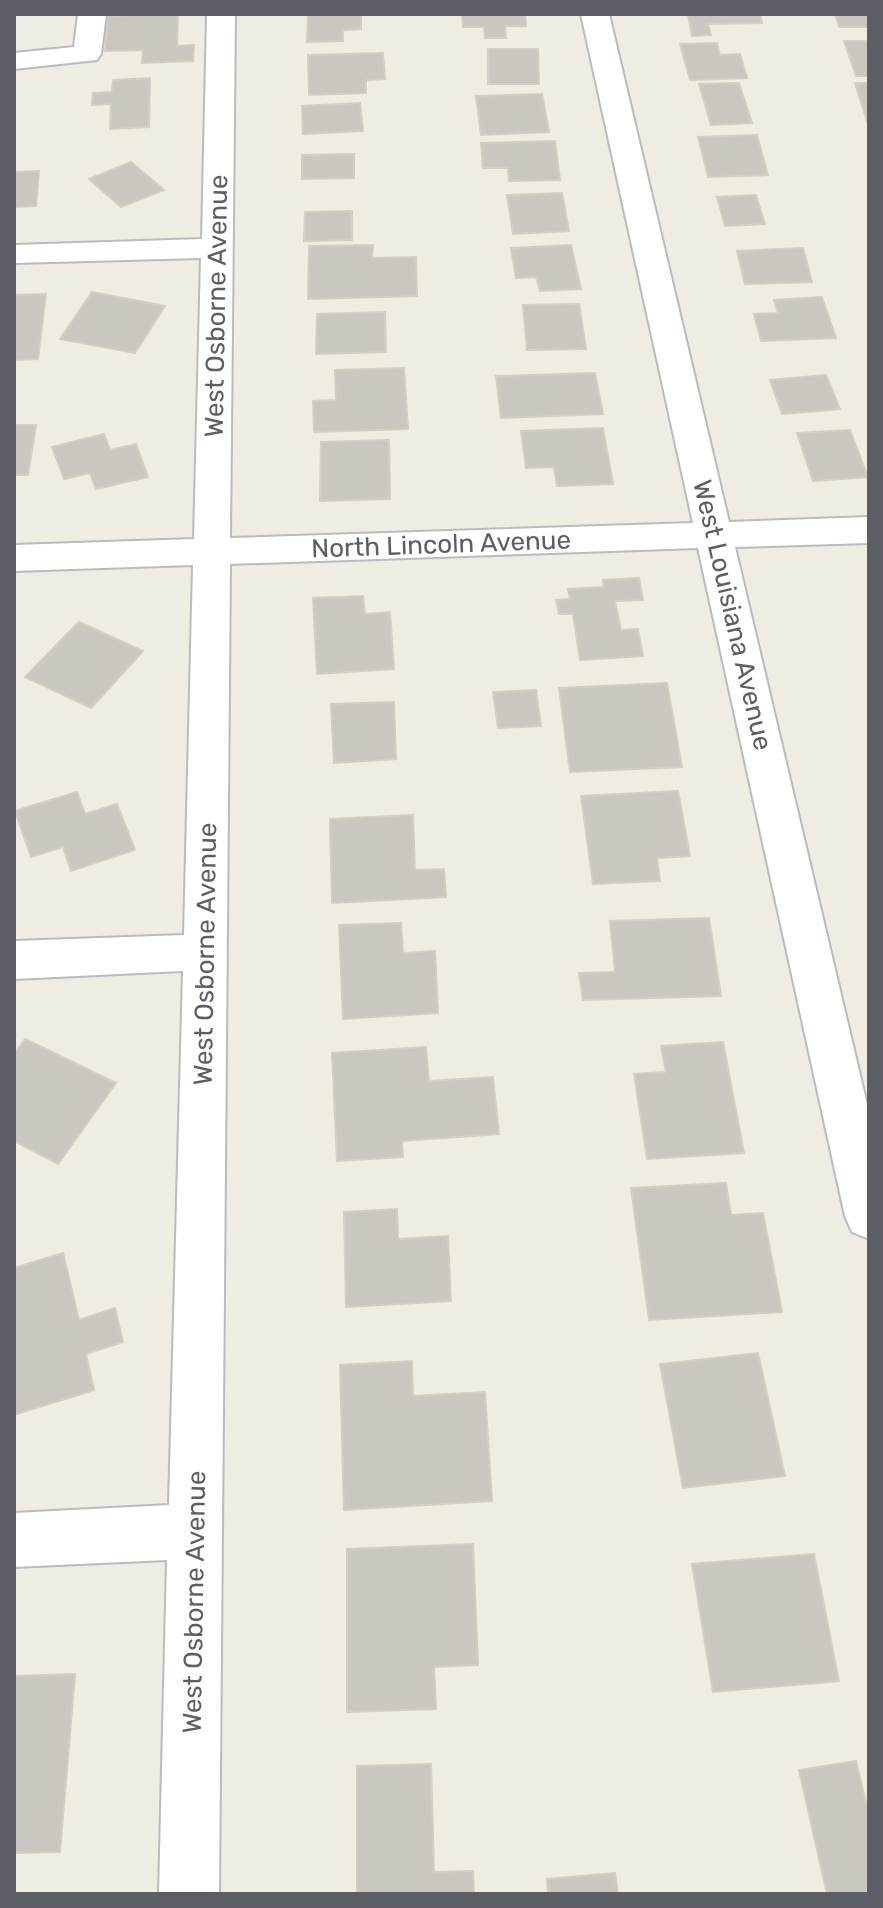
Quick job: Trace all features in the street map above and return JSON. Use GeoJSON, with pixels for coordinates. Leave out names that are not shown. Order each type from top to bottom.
{"type":"FeatureCollection","features":[{"type":"Feature","properties":{"kind":"street"},"geometry":{"type":"LineString","coordinates":[[14,61],[87,54],[92,14]]}},
{"type":"Feature","properties":{"kind":"street","name":"West Osborne Avenue"},"geometry":{"type":"LineString","coordinates":[[189,1894],[221,14]]}},
{"type":"Feature","properties":{"kind":"street","name":"West Louisiana Avenue"},"geometry":{"type":"LineString","coordinates":[[595,14],[869,1216]]}},
{"type":"Feature","properties":{"kind":"street"},"geometry":{"type":"LineString","coordinates":[[14,254],[217,248]]}},
{"type":"Feature","properties":{"kind":"street","name":"North Lincoln Avenue"},"geometry":{"type":"LineString","coordinates":[[14,558],[869,530]]}},
{"type":"Feature","properties":{"kind":"street"},"geometry":{"type":"LineString","coordinates":[[14,960],[206,952]]}},
{"type":"Feature","properties":{"kind":"street"},"geometry":{"type":"LineString","coordinates":[[14,1540],[196,1531]]}},
{"type":"Feature","properties":{"kind":"building"},"geometry":{"type":"Polygon","coordinates":[[[178,14],[177,46],[194,45],[193,61],[142,63],[143,50],[105,51],[108,16],[178,14]]]}},
{"type":"Feature","properties":{"kind":"building"},"geometry":{"type":"Polygon","coordinates":[[[308,14],[361,14],[361,29],[343,30],[343,41],[307,42],[308,14]]]}},
{"type":"Feature","properties":{"kind":"building"},"geometry":{"type":"Polygon","coordinates":[[[462,14],[525,14],[526,26],[505,26],[506,38],[485,38],[484,27],[463,27],[462,14]]]}},
{"type":"Feature","properties":{"kind":"building"},"geometry":{"type":"Polygon","coordinates":[[[668,14],[760,14],[762,23],[708,24],[711,35],[692,36],[688,15],[668,14]]]}},
{"type":"Feature","properties":{"kind":"building"},"geometry":{"type":"Polygon","coordinates":[[[835,14],[869,14],[869,27],[839,27],[835,14]]]}},
{"type":"Feature","properties":{"kind":"building"},"geometry":{"type":"Polygon","coordinates":[[[844,41],[869,41],[869,76],[856,76],[844,41]]]}},
{"type":"Feature","properties":{"kind":"building"},"geometry":{"type":"Polygon","coordinates":[[[717,43],[720,55],[740,54],[747,78],[690,80],[680,44],[717,43]]]}},
{"type":"Feature","properties":{"kind":"building"},"geometry":{"type":"Polygon","coordinates":[[[488,49],[538,49],[539,84],[488,84],[488,49]]]}},
{"type":"Feature","properties":{"kind":"building"},"geometry":{"type":"Polygon","coordinates":[[[383,53],[385,79],[366,80],[366,93],[309,95],[308,55],[383,53]]]}},
{"type":"Feature","properties":{"kind":"building"},"geometry":{"type":"Polygon","coordinates":[[[150,78],[149,127],[110,129],[111,104],[92,105],[93,93],[112,92],[113,80],[150,78]]]}},
{"type":"Feature","properties":{"kind":"building"},"geometry":{"type":"Polygon","coordinates":[[[739,83],[752,123],[711,125],[699,84],[739,83]]]}},
{"type":"Feature","properties":{"kind":"building"},"geometry":{"type":"Polygon","coordinates":[[[855,83],[869,83],[869,124],[868,124],[855,83]]]}},
{"type":"Feature","properties":{"kind":"building"},"geometry":{"type":"Polygon","coordinates":[[[542,94],[549,132],[481,135],[476,96],[542,94]]]}},
{"type":"Feature","properties":{"kind":"building"},"geometry":{"type":"Polygon","coordinates":[[[360,103],[363,131],[303,134],[302,106],[360,103]]]}},
{"type":"Feature","properties":{"kind":"building"},"geometry":{"type":"Polygon","coordinates":[[[757,135],[768,175],[708,177],[698,137],[757,135]]]}},
{"type":"Feature","properties":{"kind":"building"},"geometry":{"type":"Polygon","coordinates":[[[555,141],[560,180],[509,181],[508,168],[483,168],[481,143],[555,141]]]}},
{"type":"Feature","properties":{"kind":"building"},"geometry":{"type":"Polygon","coordinates":[[[354,154],[354,178],[302,179],[302,155],[354,154]]]}},
{"type":"Feature","properties":{"kind":"building"},"geometry":{"type":"Polygon","coordinates":[[[131,162],[164,190],[121,207],[89,179],[131,162]]]}},
{"type":"Feature","properties":{"kind":"building"},"geometry":{"type":"Polygon","coordinates":[[[39,171],[36,206],[14,207],[14,172],[39,171]]]}},
{"type":"Feature","properties":{"kind":"building"},"geometry":{"type":"Polygon","coordinates":[[[562,193],[569,231],[513,234],[507,195],[562,193]]]}},
{"type":"Feature","properties":{"kind":"building"},"geometry":{"type":"Polygon","coordinates":[[[756,195],[765,224],[725,226],[717,197],[756,195]]]}},
{"type":"Feature","properties":{"kind":"building"},"geometry":{"type":"Polygon","coordinates":[[[352,211],[352,240],[304,241],[305,212],[352,211]]]}},
{"type":"Feature","properties":{"kind":"building"},"geometry":{"type":"Polygon","coordinates":[[[373,245],[372,258],[416,257],[417,296],[308,299],[309,246],[373,245]]]}},
{"type":"Feature","properties":{"kind":"building"},"geometry":{"type":"Polygon","coordinates":[[[571,245],[581,289],[540,291],[536,277],[516,278],[511,248],[571,245]]]}},
{"type":"Feature","properties":{"kind":"building"},"geometry":{"type":"Polygon","coordinates":[[[803,248],[812,282],[745,284],[737,251],[803,248]]]}},
{"type":"Feature","properties":{"kind":"building"},"geometry":{"type":"Polygon","coordinates":[[[92,292],[165,306],[135,353],[60,339],[92,292]]]}},
{"type":"Feature","properties":{"kind":"building"},"geometry":{"type":"Polygon","coordinates":[[[46,294],[38,359],[14,360],[14,295],[46,294]]]}},
{"type":"Feature","properties":{"kind":"building"},"geometry":{"type":"Polygon","coordinates":[[[822,297],[836,338],[761,341],[754,314],[778,313],[774,300],[822,297]]]}},
{"type":"Feature","properties":{"kind":"building"},"geometry":{"type":"Polygon","coordinates":[[[579,304],[586,349],[527,350],[523,305],[579,304]]]}},
{"type":"Feature","properties":{"kind":"building"},"geometry":{"type":"Polygon","coordinates":[[[385,312],[386,352],[316,354],[317,314],[385,312]]]}},
{"type":"Feature","properties":{"kind":"building"},"geometry":{"type":"Polygon","coordinates":[[[404,368],[408,429],[314,432],[313,401],[336,400],[335,370],[404,368]]]}},
{"type":"Feature","properties":{"kind":"building"},"geometry":{"type":"Polygon","coordinates":[[[595,373],[603,414],[501,418],[496,376],[595,373]]]}},
{"type":"Feature","properties":{"kind":"building"},"geometry":{"type":"Polygon","coordinates":[[[826,375],[840,409],[782,414],[770,380],[826,375]]]}},
{"type":"Feature","properties":{"kind":"building"},"geometry":{"type":"Polygon","coordinates":[[[14,425],[36,425],[28,475],[14,475],[14,425]]]}},
{"type":"Feature","properties":{"kind":"building"},"geometry":{"type":"Polygon","coordinates":[[[603,428],[613,484],[557,486],[554,467],[526,468],[521,431],[603,428]]]}},
{"type":"Feature","properties":{"kind":"building"},"geometry":{"type":"Polygon","coordinates":[[[850,430],[868,477],[813,481],[797,433],[850,430]]]}},
{"type":"Feature","properties":{"kind":"building"},"geometry":{"type":"Polygon","coordinates":[[[104,434],[110,450],[136,444],[148,477],[96,489],[90,473],[64,479],[52,447],[104,434]]]}},
{"type":"Feature","properties":{"kind":"building"},"geometry":{"type":"Polygon","coordinates":[[[389,440],[390,499],[320,501],[321,442],[389,440]]]}},
{"type":"Feature","properties":{"kind":"building"},"geometry":{"type":"Polygon","coordinates":[[[639,578],[643,600],[615,601],[621,630],[638,629],[643,656],[580,660],[573,614],[559,614],[556,600],[570,599],[568,589],[604,587],[603,580],[639,578]]]}},
{"type":"Feature","properties":{"kind":"building"},"geometry":{"type":"Polygon","coordinates":[[[363,596],[365,614],[390,612],[394,669],[317,674],[313,598],[363,596]]]}},
{"type":"Feature","properties":{"kind":"building"},"geometry":{"type":"Polygon","coordinates":[[[79,622],[143,651],[91,708],[25,677],[79,622]]]}},
{"type":"Feature","properties":{"kind":"building"},"geometry":{"type":"Polygon","coordinates":[[[667,683],[682,767],[570,772],[559,688],[667,683]]]}},
{"type":"Feature","properties":{"kind":"building"},"geometry":{"type":"Polygon","coordinates":[[[536,690],[541,726],[498,728],[493,692],[536,690]]]}},
{"type":"Feature","properties":{"kind":"building"},"geometry":{"type":"Polygon","coordinates":[[[394,702],[396,759],[334,763],[331,704],[394,702]]]}},
{"type":"Feature","properties":{"kind":"building"},"geometry":{"type":"Polygon","coordinates":[[[678,791],[690,856],[657,858],[660,881],[593,884],[581,796],[678,791]]]}},
{"type":"Feature","properties":{"kind":"building"},"geometry":{"type":"Polygon","coordinates":[[[77,792],[85,814],[117,804],[135,850],[71,871],[63,847],[31,857],[15,811],[77,792]]]}},
{"type":"Feature","properties":{"kind":"building"},"geometry":{"type":"Polygon","coordinates":[[[413,815],[415,870],[444,869],[446,897],[332,903],[330,819],[413,815]]]}},
{"type":"Feature","properties":{"kind":"building"},"geometry":{"type":"Polygon","coordinates":[[[709,918],[721,996],[583,1000],[579,973],[615,972],[610,921],[709,918]]]}},
{"type":"Feature","properties":{"kind":"building"},"geometry":{"type":"Polygon","coordinates":[[[401,923],[403,953],[435,951],[438,1013],[343,1019],[339,925],[401,923]]]}},
{"type":"Feature","properties":{"kind":"building"},"geometry":{"type":"Polygon","coordinates":[[[25,1039],[116,1083],[58,1164],[14,1141],[14,1054],[25,1039]]]}},
{"type":"Feature","properties":{"kind":"building"},"geometry":{"type":"Polygon","coordinates":[[[723,1042],[744,1153],[647,1159],[634,1074],[666,1072],[661,1046],[723,1042]]]}},
{"type":"Feature","properties":{"kind":"building"},"geometry":{"type":"Polygon","coordinates":[[[426,1047],[429,1081],[493,1077],[499,1134],[402,1141],[403,1157],[337,1161],[332,1053],[426,1047]]]}},
{"type":"Feature","properties":{"kind":"building"},"geometry":{"type":"Polygon","coordinates":[[[726,1183],[731,1215],[763,1213],[782,1312],[649,1320],[631,1188],[726,1183]]]}},
{"type":"Feature","properties":{"kind":"building"},"geometry":{"type":"Polygon","coordinates":[[[397,1209],[398,1239],[448,1236],[451,1301],[346,1307],[344,1212],[397,1209]]]}},
{"type":"Feature","properties":{"kind":"building"},"geometry":{"type":"Polygon","coordinates":[[[63,1253],[79,1320],[115,1308],[123,1342],[86,1354],[94,1390],[14,1415],[14,1268],[63,1253]]]}},
{"type":"Feature","properties":{"kind":"building"},"geometry":{"type":"Polygon","coordinates":[[[758,1353],[785,1476],[683,1488],[660,1364],[758,1353]]]}},
{"type":"Feature","properties":{"kind":"building"},"geometry":{"type":"Polygon","coordinates":[[[412,1361],[413,1396],[485,1392],[492,1501],[344,1510],[340,1365],[412,1361]]]}},
{"type":"Feature","properties":{"kind":"building"},"geometry":{"type":"Polygon","coordinates":[[[473,1544],[478,1665],[434,1667],[436,1709],[347,1712],[347,1549],[473,1544]]]}},
{"type":"Feature","properties":{"kind":"building"},"geometry":{"type":"Polygon","coordinates":[[[814,1554],[839,1681],[713,1692],[692,1564],[814,1554]]]}},
{"type":"Feature","properties":{"kind":"building"},"geometry":{"type":"Polygon","coordinates":[[[75,1674],[60,1852],[14,1853],[14,1676],[75,1674]]]}},
{"type":"Feature","properties":{"kind":"building"},"geometry":{"type":"Polygon","coordinates":[[[856,1761],[869,1815],[869,1894],[827,1894],[799,1770],[856,1761]]]}},
{"type":"Feature","properties":{"kind":"building"},"geometry":{"type":"Polygon","coordinates":[[[431,1764],[434,1872],[473,1871],[474,1894],[357,1894],[357,1766],[431,1764]]]}},
{"type":"Feature","properties":{"kind":"building"},"geometry":{"type":"Polygon","coordinates":[[[615,1873],[618,1894],[548,1894],[547,1879],[615,1873]]]}}]}
